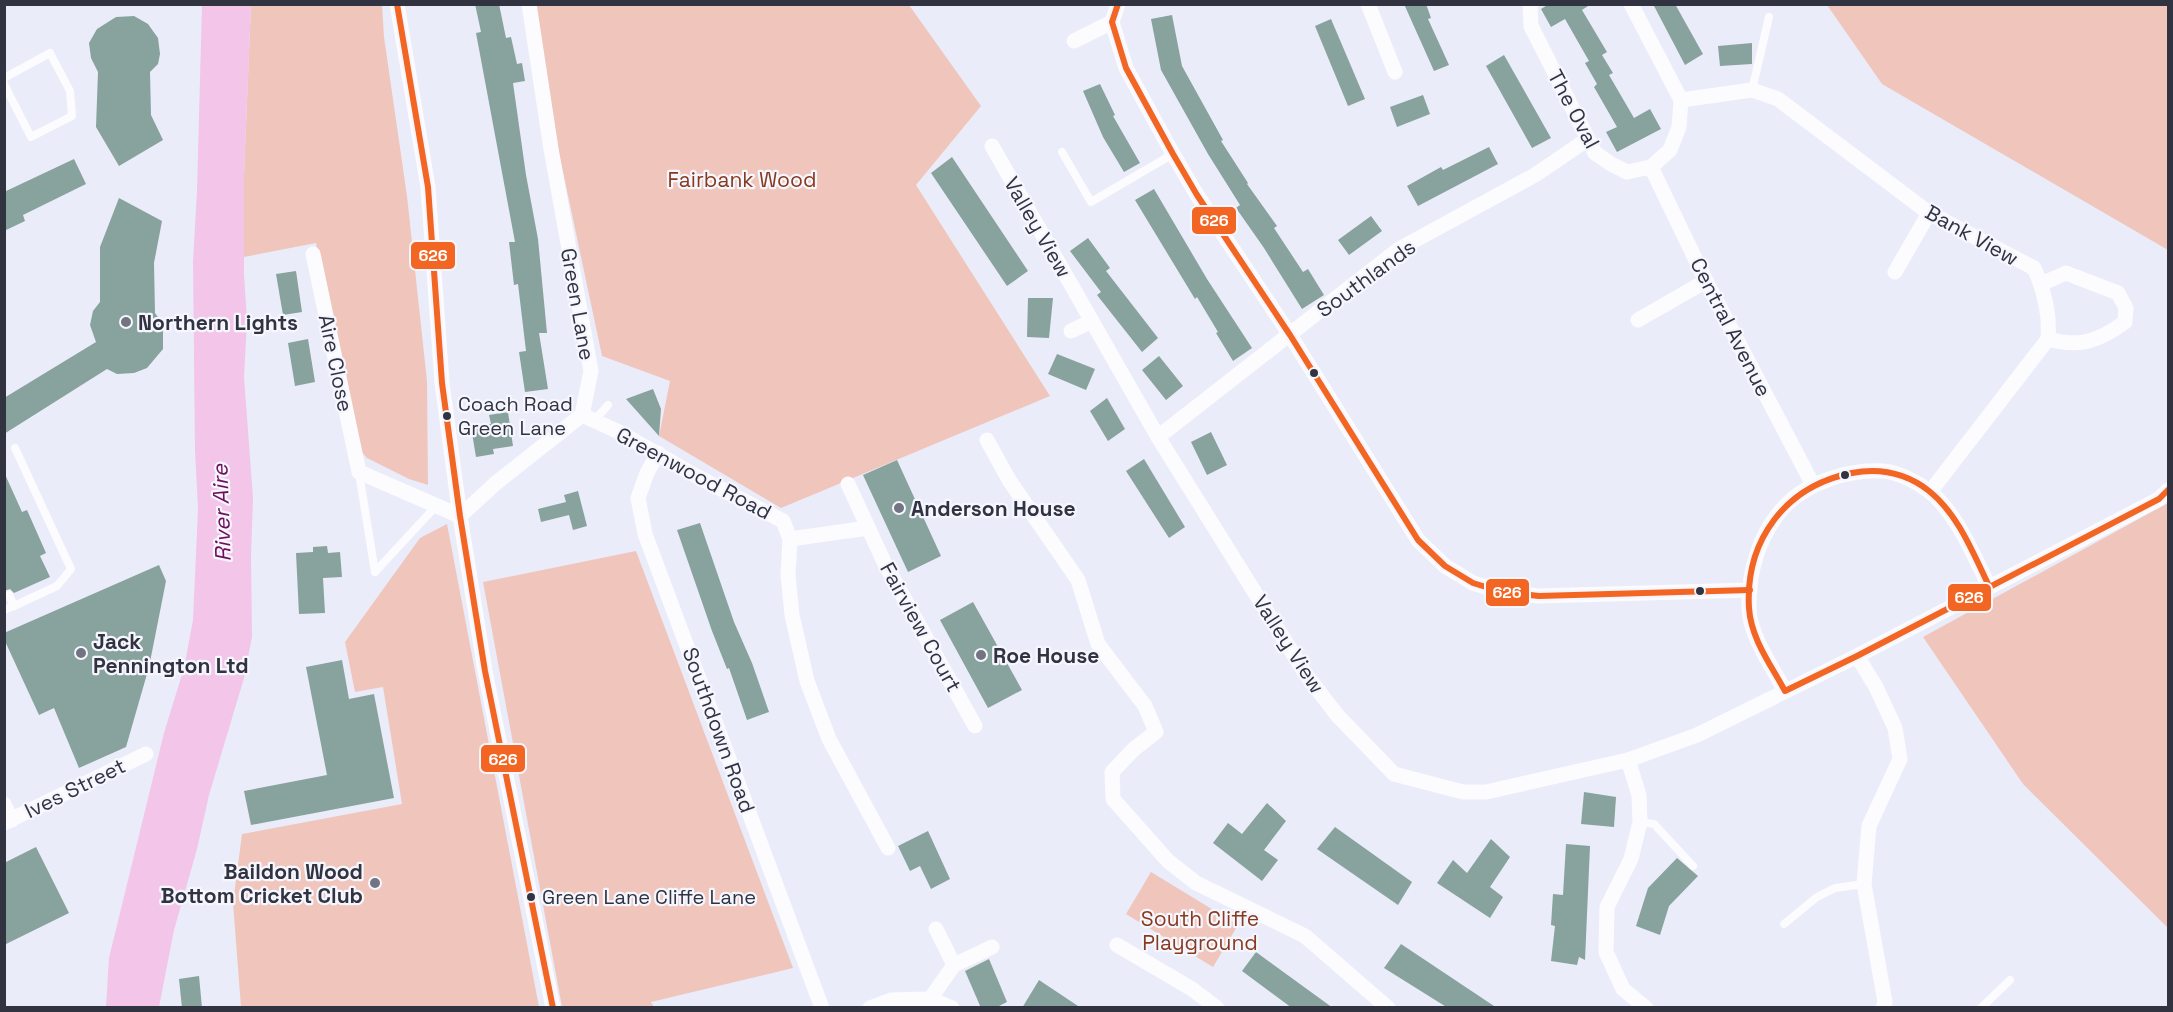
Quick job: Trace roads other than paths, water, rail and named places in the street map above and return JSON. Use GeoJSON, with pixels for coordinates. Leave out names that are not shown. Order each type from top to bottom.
{"type":"FeatureCollection","features":[{"type":"Feature","properties":{"kind":"street"},"geometry":{"type":"LineString","coordinates":[[397,4],[428,187],[442,383],[460,516],[482,651],[553,1008]]}},
{"type":"Feature","properties":{"kind":"street","name":"Green Lane"},"geometry":{"type":"LineString","coordinates":[[529,4],[551,149],[591,371],[588,418]]}},
{"type":"Feature","properties":{"kind":"street"},"geometry":{"type":"LineString","coordinates":[[1118,4],[1112,22],[1126,68],[1173,154],[1418,540],[1445,566],[1473,583],[1502,592],[1539,596],[1750,590]]}},
{"type":"Feature","properties":{"kind":"street"},"geometry":{"type":"LineString","coordinates":[[1368,4],[1395,72]]}},
{"type":"Feature","properties":{"kind":"street","name":"The Oval"},"geometry":{"type":"LineString","coordinates":[[1530,4],[1531,26],[1595,153],[1627,172],[1651,167]]}},
{"type":"Feature","properties":{"kind":"street"},"geometry":{"type":"LineString","coordinates":[[1631,4],[1681,100],[1679,127],[1670,150],[1651,167]]}},
{"type":"Feature","properties":{"kind":"street"},"geometry":{"type":"LineString","coordinates":[[1074,41],[1112,22]]}},
{"type":"Feature","properties":{"kind":"street","name":"Bank View"},"geometry":{"type":"LineString","coordinates":[[1681,100],[1752,90],[1778,99],[1929,213],[2034,268],[2041,284],[2049,321],[2048,339]]}},
{"type":"Feature","properties":{"kind":"street","name":"Southlands"},"geometry":{"type":"LineString","coordinates":[[1158,437],[1399,249],[1535,175],[1588,139]]}},
{"type":"Feature","properties":{"kind":"street","name":"Valley View"},"geometry":{"type":"LineString","coordinates":[[992,146],[1158,437],[1305,673],[1337,715],[1394,774],[1463,792],[1486,792],[1628,760],[1697,735],[1857,656],[2159,499],[2169,490]]}},
{"type":"Feature","properties":{"kind":"street","name":"Central Avenue"},"geometry":{"type":"LineString","coordinates":[[1651,167],[1706,281],[1813,485]]}},
{"type":"Feature","properties":{"kind":"street"},"geometry":{"type":"LineString","coordinates":[[1895,272],[1929,213]]}},
{"type":"Feature","properties":{"kind":"street","name":"Aire Close"},"geometry":{"type":"LineString","coordinates":[[313,254],[359,472]]}},
{"type":"Feature","properties":{"kind":"street"},"geometry":{"type":"LineString","coordinates":[[1929,492],[2048,339],[2066,344],[2088,341],[2111,332],[2125,322],[2126,308],[2118,293],[2066,273],[2041,284]]}},
{"type":"Feature","properties":{"kind":"street"},"geometry":{"type":"LineString","coordinates":[[1638,320],[1706,281]]}},
{"type":"Feature","properties":{"kind":"street"},"geometry":{"type":"LineString","coordinates":[[1071,331],[1092,321]]}},
{"type":"Feature","properties":{"kind":"street"},"geometry":{"type":"LineString","coordinates":[[460,516],[496,483],[588,418]]}},
{"type":"Feature","properties":{"kind":"street","name":"Greenwood Road"},"geometry":{"type":"LineString","coordinates":[[588,418],[783,521],[790,539],[788,575],[792,615],[807,681],[829,739],[888,848]]}},
{"type":"Feature","properties":{"kind":"street"},"geometry":{"type":"LineString","coordinates":[[987,440],[1009,480],[1078,580],[1098,644],[1144,706],[1156,732],[1134,749],[1112,772],[1113,799],[1151,844],[1196,883],[1305,936],[1388,1008]]}},
{"type":"Feature","properties":{"kind":"street","name":"Southdown Road"},"geometry":{"type":"LineString","coordinates":[[658,453],[647,473],[638,498],[645,534],[822,1008]]}},
{"type":"Feature","properties":{"kind":"street"},"geometry":{"type":"LineString","coordinates":[[1785,691],[1756,637],[1749,611],[1750,590],[1757,554],[1769,528],[1784,506],[1813,485],[1852,472],[1885,471],[1908,479],[1929,492],[1958,524],[1989,586]]}},
{"type":"Feature","properties":{"kind":"street"},"geometry":{"type":"LineString","coordinates":[[359,472],[460,516]]}},
{"type":"Feature","properties":{"kind":"street","name":"Fairview Court"},"geometry":{"type":"LineString","coordinates":[[848,484],[885,564],[975,726]]}},
{"type":"Feature","properties":{"kind":"street"},"geometry":{"type":"LineString","coordinates":[[790,539],[868,528]]}},
{"type":"Feature","properties":{"kind":"street"},"geometry":{"type":"LineString","coordinates":[[1857,656],[1876,687],[1895,729],[1900,759],[1869,826],[1864,884],[1885,1002],[1883,1008]]}},
{"type":"Feature","properties":{"kind":"street","name":"Ives Street"},"geometry":{"type":"LineString","coordinates":[[8,821],[146,754]]}},
{"type":"Feature","properties":{"kind":"street"},"geometry":{"type":"LineString","coordinates":[[1628,760],[1639,795],[1640,822],[1631,859],[1607,907],[1606,952],[1623,989],[1646,1008]]}},
{"type":"Feature","properties":{"kind":"street"},"geometry":{"type":"LineString","coordinates":[[4,804],[8,821]]}},
{"type":"Feature","properties":{"kind":"street"},"geometry":{"type":"LineString","coordinates":[[936,929],[954,965]]}},
{"type":"Feature","properties":{"kind":"street"},"geometry":{"type":"LineString","coordinates":[[1117,945],[1192,989],[1217,1008]]}},
{"type":"Feature","properties":{"kind":"street"},"geometry":{"type":"LineString","coordinates":[[930,999],[954,965],[992,947]]}},
{"type":"Feature","properties":{"kind":"street"},"geometry":{"type":"LineString","coordinates":[[870,1008],[891,1000],[930,999],[952,1008]]}},
{"type":"Feature","properties":{"kind":"lane"},"geometry":{"type":"LineString","coordinates":[[1752,90],[1769,17]]}},
{"type":"Feature","properties":{"kind":"lane"},"geometry":{"type":"LineString","coordinates":[[4,78],[50,53],[70,91],[72,116],[32,137],[4,84]]}},
{"type":"Feature","properties":{"kind":"lane"},"geometry":{"type":"LineString","coordinates":[[1062,152],[1091,202],[1173,154]]}},
{"type":"Feature","properties":{"kind":"lane"},"geometry":{"type":"LineString","coordinates":[[588,418],[608,405]]}},
{"type":"Feature","properties":{"kind":"lane"},"geometry":{"type":"LineString","coordinates":[[4,610],[57,586],[71,569],[15,448]]}},
{"type":"Feature","properties":{"kind":"lane"},"geometry":{"type":"LineString","coordinates":[[359,472],[375,572],[437,506]]}},
{"type":"Feature","properties":{"kind":"lane"},"geometry":{"type":"LineString","coordinates":[[9,595],[14,606]]}},
{"type":"Feature","properties":{"kind":"lane"},"geometry":{"type":"LineString","coordinates":[[1640,822],[1654,824],[1693,866]]}},
{"type":"Feature","properties":{"kind":"lane"},"geometry":{"type":"LineString","coordinates":[[1784,924],[1817,897],[1835,888],[1864,884]]}},
{"type":"Feature","properties":{"kind":"lane"},"geometry":{"type":"LineString","coordinates":[[1981,1008],[2010,980]]}},
{"type":"Feature","properties":{"kind":"water","name":"River Aire"},"geometry":{"type":"Polygon","coordinates":[[[202,5],[251,5],[244,173],[244,275],[247,320],[244,377],[253,498],[252,637],[244,678],[209,795],[197,849],[174,930],[159,1007],[106,1007],[109,958],[164,733],[184,668],[193,620],[198,509],[195,451],[193,262],[202,5]]]}},
{"type":"Feature","properties":{"kind":"place","name":"Northern Lights"},"geometry":{"type":"Point","coordinates":[126,322]}},
{"type":"Feature","properties":{"kind":"place","name":"Coach Road Green Lane"},"geometry":{"type":"Point","coordinates":[447,416]}},
{"type":"Feature","properties":{"kind":"place","name":"Anderson House"},"geometry":{"type":"Point","coordinates":[899,508]}},
{"type":"Feature","properties":{"kind":"place","name":"Jack Pennington Ltd"},"geometry":{"type":"Point","coordinates":[81,653]}},
{"type":"Feature","properties":{"kind":"place","name":"Roe House"},"geometry":{"type":"Point","coordinates":[981,655]}},
{"type":"Feature","properties":{"kind":"place","name":"Baildon Wood Bottom Cricket Club"},"geometry":{"type":"Point","coordinates":[375,883]}},
{"type":"Feature","properties":{"kind":"place","name":"Green Lane Cliffe Lane"},"geometry":{"type":"Point","coordinates":[531,897]}},
{"type":"Feature","properties":{"kind":"park label","name":"Fairbank Wood"},"geometry":{"type":"Point","coordinates":[742,179]}},
{"type":"Feature","properties":{"kind":"park label","name":"South Cliffe Playground"},"geometry":{"type":"Point","coordinates":[1200,930]}}]}
